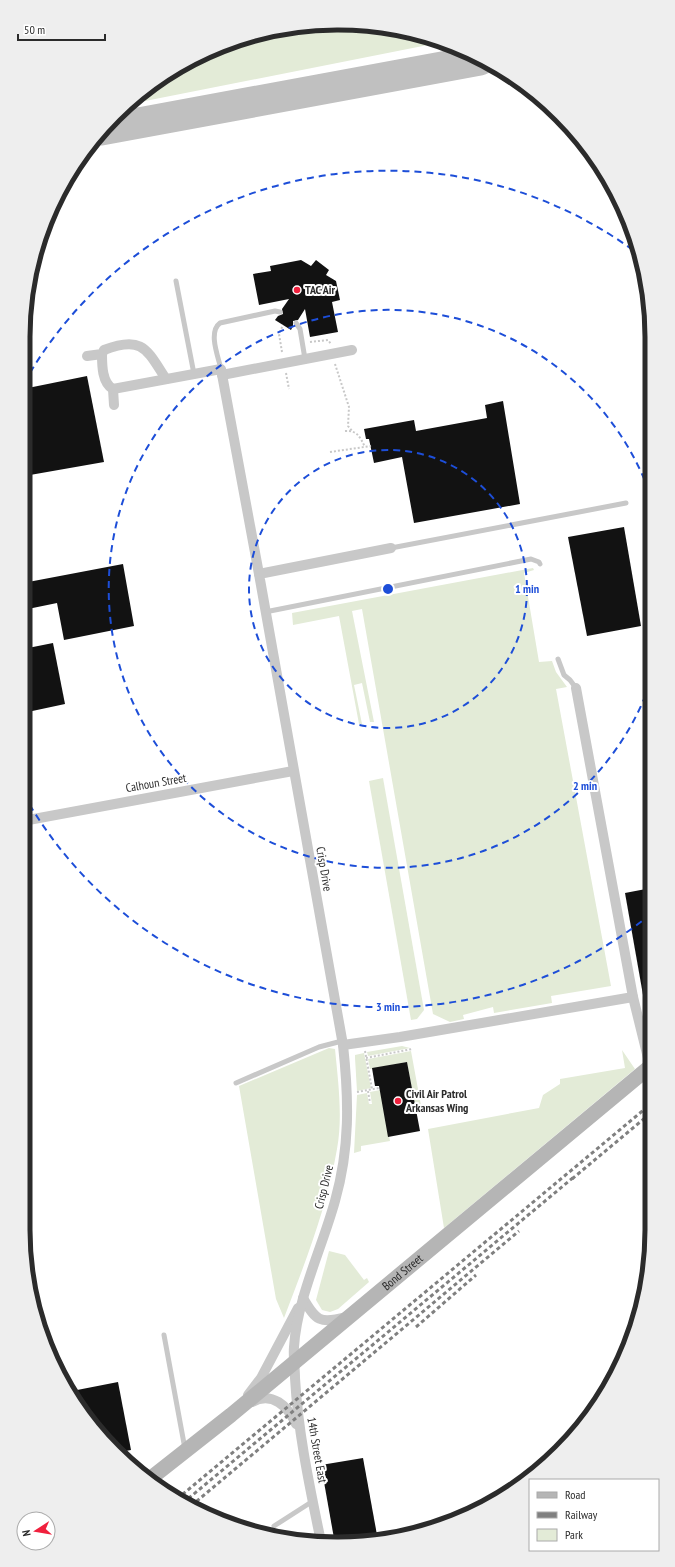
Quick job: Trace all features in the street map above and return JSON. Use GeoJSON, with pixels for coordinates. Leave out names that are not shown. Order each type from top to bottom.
{"type":"FeatureCollection","features":[{"type":"Feature","properties":{"kind":"street"},"geometry":{"type":"LineString","coordinates":[[87,356],[102,354],[104,350],[127,344],[142,346],[149,353],[166,380]]}},
{"type":"Feature","properties":{"kind":"street"},"geometry":{"type":"LineString","coordinates":[[102,354],[105,381],[108,387],[113,389],[152,383],[194,374],[222,372],[352,350]]}},
{"type":"Feature","properties":{"kind":"street","name":"Crisp Drive"},"geometry":{"type":"LineString","coordinates":[[222,372],[342,1043],[348,1087],[346,1147],[335,1202],[303,1298],[294,1347],[294,1361]]}},
{"type":"Feature","properties":{"kind":"street"},"geometry":{"type":"LineString","coordinates":[[113,389],[114,405]]}},
{"type":"Feature","properties":{"kind":"street"},"geometry":{"type":"LineString","coordinates":[[259,574],[391,548]]}},
{"type":"Feature","properties":{"kind":"street"},"geometry":{"type":"LineString","coordinates":[[576,688],[633,997],[645,1042]]}},
{"type":"Feature","properties":{"kind":"street","name":"Calhoun Street"},"geometry":{"type":"LineString","coordinates":[[30,820],[293,771]]}},
{"type":"Feature","properties":{"kind":"street"},"geometry":{"type":"LineString","coordinates":[[342,1043],[400,1037],[633,997]]}},
{"type":"Feature","properties":{"kind":"street","name":"Bond Street"},"geometry":{"type":"LineString","coordinates":[[154,1476],[231,1415],[645,1070]]}},
{"type":"Feature","properties":{"kind":"street"},"geometry":{"type":"LineString","coordinates":[[303,1298],[312,1313],[319,1320],[330,1321],[350,1316]]}},
{"type":"Feature","properties":{"kind":"street","name":"Crisp Drive"},"geometry":{"type":"LineString","coordinates":[[231,1415],[261,1378],[303,1298]]}},
{"type":"Feature","properties":{"kind":"street","name":"14th Street East"},"geometry":{"type":"LineString","coordinates":[[294,1361],[296,1400],[302,1441],[320,1536]]}},
{"type":"Feature","properties":{"kind":"street"},"geometry":{"type":"LineString","coordinates":[[231,1415],[255,1400],[272,1398],[281,1402],[291,1414],[302,1441]]}},
{"type":"Feature","properties":{"kind":"lane"},"geometry":{"type":"LineString","coordinates":[[176,281],[194,374]]}},
{"type":"Feature","properties":{"kind":"lane"},"geometry":{"type":"LineString","coordinates":[[222,372],[214,335],[217,325],[220,323],[275,311],[280,312]]}},
{"type":"Feature","properties":{"kind":"lane"},"geometry":{"type":"LineString","coordinates":[[296,323],[300,329],[305,359]]}},
{"type":"Feature","properties":{"kind":"lane"},"geometry":{"type":"LineString","coordinates":[[391,548],[626,503]]}},
{"type":"Feature","properties":{"kind":"lane"},"geometry":{"type":"LineString","coordinates":[[265,612],[531,558],[540,564]]}},
{"type":"Feature","properties":{"kind":"lane"},"geometry":{"type":"LineString","coordinates":[[558,659],[564,675],[576,688]]}},
{"type":"Feature","properties":{"kind":"lane"},"geometry":{"type":"LineString","coordinates":[[236,1083],[319,1046],[342,1043]]}},
{"type":"Feature","properties":{"kind":"lane"},"geometry":{"type":"LineString","coordinates":[[164,1335],[185,1450]]}},
{"type":"Feature","properties":{"kind":"lane"},"geometry":{"type":"LineString","coordinates":[[274,1526],[313,1501]]}},
{"type":"Feature","properties":{"kind":"path"},"geometry":{"type":"LineString","coordinates":[[281,349],[278,334],[283,325]]}},
{"type":"Feature","properties":{"kind":"path"},"geometry":{"type":"LineString","coordinates":[[308,342],[328,340],[332,349]]}},
{"type":"Feature","properties":{"kind":"path"},"geometry":{"type":"LineString","coordinates":[[334,360],[348,400],[348,426],[352,431],[359,435],[365,447]]}},
{"type":"Feature","properties":{"kind":"path"},"geometry":{"type":"LineString","coordinates":[[285,370],[289,389]]}},
{"type":"Feature","properties":{"kind":"path"},"geometry":{"type":"LineString","coordinates":[[345,431],[352,431]]}},
{"type":"Feature","properties":{"kind":"path"},"geometry":{"type":"LineString","coordinates":[[330,452],[371,446]]}},
{"type":"Feature","properties":{"kind":"path"},"geometry":{"type":"LineString","coordinates":[[366,1058],[412,1049]]}},
{"type":"Feature","properties":{"kind":"path"},"geometry":{"type":"LineString","coordinates":[[365,1052],[372,1090]]}},
{"type":"Feature","properties":{"kind":"path"},"geometry":{"type":"LineString","coordinates":[[356,1092],[379,1088]]}},
{"type":"Feature","properties":{"kind":"path"},"geometry":{"type":"LineString","coordinates":[[368,1090],[370,1103]]}},
{"type":"Feature","properties":{"kind":"green space"},"geometry":{"type":"Polygon","coordinates":[[[317,31],[358,31],[397,36],[431,44],[142,101],[167,82],[201,62],[239,46],[278,36],[317,31]]]}},
{"type":"Feature","properties":{"kind":"green space"},"geometry":{"type":"Polygon","coordinates":[[[533,568],[534,570],[524,573],[539,662],[552,661],[556,672],[567,687],[556,689],[611,986],[551,996],[552,1003],[494,1013],[493,1007],[463,1015],[464,1019],[450,1022],[433,1014],[362,609],[352,611],[374,722],[370,722],[362,683],[354,685],[362,724],[359,724],[339,616],[293,625],[292,613],[533,568]]]}},
{"type":"Feature","properties":{"kind":"green space"},"geometry":{"type":"Polygon","coordinates":[[[383,778],[424,1010],[417,1019],[411,1020],[369,781],[383,778]]]}},
{"type":"Feature","properties":{"kind":"green space"},"geometry":{"type":"Polygon","coordinates":[[[402,1046],[410,1048],[368,1056],[367,1052],[402,1046]]]}},
{"type":"Feature","properties":{"kind":"green space"},"geometry":{"type":"Polygon","coordinates":[[[329,1048],[335,1049],[339,1086],[340,1124],[337,1149],[333,1171],[321,1213],[284,1318],[276,1299],[239,1086],[329,1048]]]}},
{"type":"Feature","properties":{"kind":"green space"},"geometry":{"type":"Polygon","coordinates":[[[622,1050],[635,1069],[444,1228],[428,1129],[539,1108],[543,1095],[560,1084],[560,1079],[625,1068],[622,1050]]]}},
{"type":"Feature","properties":{"kind":"green space"},"geometry":{"type":"Polygon","coordinates":[[[411,1051],[422,1111],[416,1112],[407,1062],[370,1069],[368,1059],[411,1051]]]}},
{"type":"Feature","properties":{"kind":"green space"},"geometry":{"type":"Polygon","coordinates":[[[364,1053],[371,1088],[357,1091],[355,1055],[364,1053]]]}},
{"type":"Feature","properties":{"kind":"green space"},"geometry":{"type":"Polygon","coordinates":[[[380,1090],[390,1141],[361,1146],[361,1151],[354,1153],[357,1095],[367,1093],[369,1104],[372,1104],[370,1092],[380,1090]]]}},
{"type":"Feature","properties":{"kind":"green space"},"geometry":{"type":"Polygon","coordinates":[[[329,1251],[345,1255],[364,1280],[367,1278],[369,1282],[338,1309],[330,1312],[322,1310],[316,1300],[329,1251]]]}},
{"type":"Feature","properties":{"kind":"building","name":"TAC Air"},"geometry":{"type":"Polygon","coordinates":[[[301,260],[311,266],[316,260],[329,270],[326,275],[336,281],[340,300],[332,302],[338,332],[310,337],[305,309],[298,320],[293,321],[291,330],[275,320],[278,316],[283,314],[282,309],[289,299],[259,305],[253,274],[271,271],[270,266],[301,260]]]}},
{"type":"Feature","properties":{"kind":"building"},"geometry":{"type":"Polygon","coordinates":[[[87,376],[104,462],[30,475],[30,388],[87,376]]]}},
{"type":"Feature","properties":{"kind":"building"},"geometry":{"type":"Polygon","coordinates":[[[503,401],[520,504],[414,523],[402,457],[374,463],[369,439],[366,439],[364,429],[414,420],[416,431],[487,418],[485,405],[503,401]]]}},
{"type":"Feature","properties":{"kind":"building"},"geometry":{"type":"Polygon","coordinates":[[[624,527],[641,626],[587,636],[568,537],[624,527]]]}},
{"type":"Feature","properties":{"kind":"building"},"geometry":{"type":"Polygon","coordinates":[[[123,564],[134,626],[64,640],[57,603],[30,609],[30,582],[123,564]]]}},
{"type":"Feature","properties":{"kind":"building"},"geometry":{"type":"Polygon","coordinates":[[[53,643],[65,704],[30,712],[30,648],[53,643]]]}},
{"type":"Feature","properties":{"kind":"building"},"geometry":{"type":"Polygon","coordinates":[[[645,889],[645,1006],[625,893],[645,889]]]}},
{"type":"Feature","properties":{"kind":"building","name":"Civil Air Patrol Arkansas Wing"},"geometry":{"type":"Polygon","coordinates":[[[407,1062],[420,1131],[388,1137],[379,1086],[375,1086],[372,1068],[407,1062]]]}},
{"type":"Feature","properties":{"kind":"building"},"geometry":{"type":"Polygon","coordinates":[[[118,1382],[131,1450],[124,1451],[106,1432],[76,1390],[118,1382]]]}},
{"type":"Feature","properties":{"kind":"building"},"geometry":{"type":"Polygon","coordinates":[[[363,1458],[377,1534],[334,1537],[321,1465],[363,1458]]]}},
{"type":"Feature","properties":{"kind":"taxiway"},"geometry":{"type":"LineString","coordinates":[[113,128],[473,61]]}},
{"type":"Feature","properties":{"kind":"railway"},"geometry":{"type":"LineString","coordinates":[[182,1495],[645,1109]]}},
{"type":"Feature","properties":{"kind":"railway"},"geometry":{"type":"LineString","coordinates":[[572,1179],[645,1118]]}},
{"type":"Feature","properties":{"kind":"railway"},"geometry":{"type":"LineString","coordinates":[[189,1498],[575,1176]]}},
{"type":"Feature","properties":{"kind":"railway"},"geometry":{"type":"LineString","coordinates":[[196,1502],[519,1231]]}},
{"type":"Feature","properties":{"kind":"railway"},"geometry":{"type":"LineString","coordinates":[[416,1327],[476,1275]]}},
{"type":"Feature","properties":{"kind":"place","name":"TAC Air"},"geometry":{"type":"Point","coordinates":[297,290]}},
{"type":"Feature","properties":{"kind":"place","name":"Civil Air Patrol Arkansas Wing"},"geometry":{"type":"Point","coordinates":[398,1101]}}]}
